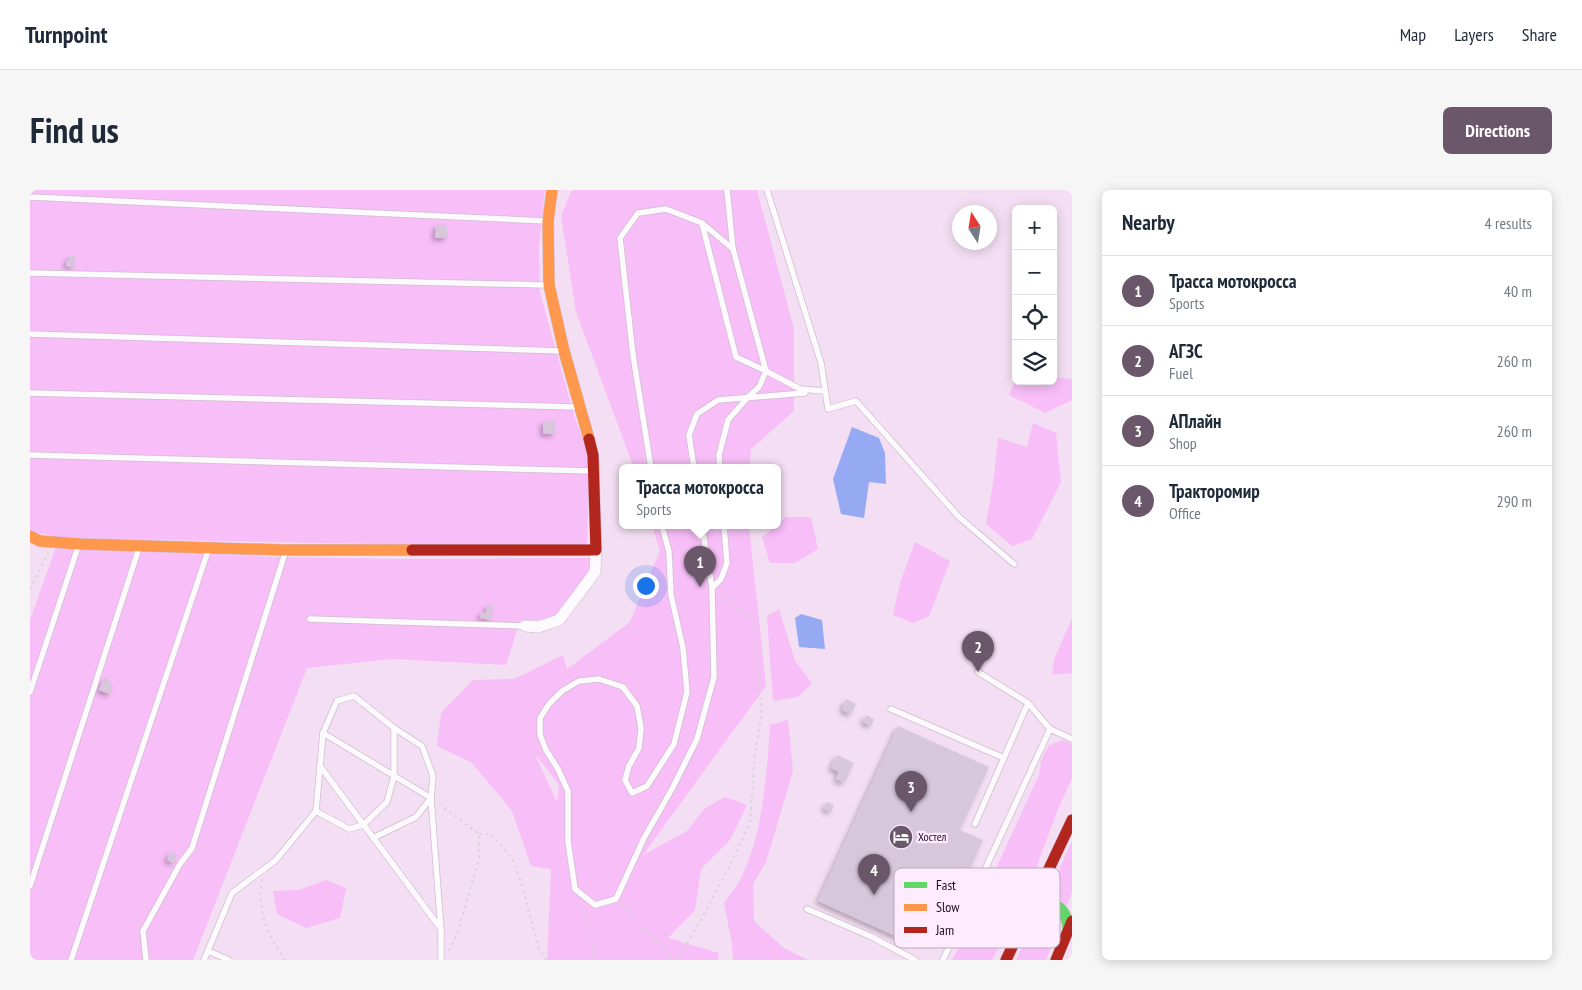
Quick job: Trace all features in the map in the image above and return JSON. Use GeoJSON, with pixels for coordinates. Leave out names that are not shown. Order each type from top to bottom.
{"type":"FeatureCollection","features":[{"type":"Feature","properties":{"kind":"main road"},"geometry":{"type":"LineString","coordinates":[[30,536],[40,541],[54,543],[286,550],[596,550],[593,455],[564,351],[549,285],[548,221],[552,190]]}},
{"type":"Feature","properties":{"kind":"main road"},"geometry":{"type":"LineString","coordinates":[[1049,868],[1072,820]]}},
{"type":"Feature","properties":{"kind":"main road"},"geometry":{"type":"LineString","coordinates":[[1056,960],[1070,927],[1064,911],[1060,908]]}},
{"type":"Feature","properties":{"kind":"main road"},"geometry":{"type":"LineString","coordinates":[[1006,960],[1012,948]]}},
{"type":"Feature","properties":{"kind":"street"},"geometry":{"type":"LineString","coordinates":[[525,626],[538,627],[559,620],[595,572],[596,550]]}},
{"type":"Feature","properties":{"kind":"lane"},"geometry":{"type":"LineString","coordinates":[[720,464],[719,455],[728,420],[759,387],[766,371],[733,249],[728,190]]}},
{"type":"Feature","properties":{"kind":"lane"},"geometry":{"type":"LineString","coordinates":[[767,190],[821,363],[828,409],[856,401],[958,517],[1014,564]]}},
{"type":"Feature","properties":{"kind":"lane"},"geometry":{"type":"LineString","coordinates":[[30,197],[548,221]]}},
{"type":"Feature","properties":{"kind":"lane"},"geometry":{"type":"LineString","coordinates":[[650,464],[633,355],[620,238],[638,213],[666,209],[702,224],[733,249]]}},
{"type":"Feature","properties":{"kind":"lane"},"geometry":{"type":"LineString","coordinates":[[702,224],[736,357],[800,390],[825,391]]}},
{"type":"Feature","properties":{"kind":"lane"},"geometry":{"type":"LineString","coordinates":[[30,273],[549,285]]}},
{"type":"Feature","properties":{"kind":"lane"},"geometry":{"type":"LineString","coordinates":[[30,334],[564,351]]}},
{"type":"Feature","properties":{"kind":"lane"},"geometry":{"type":"LineString","coordinates":[[693,464],[689,435],[697,414],[718,400],[825,391]]}},
{"type":"Feature","properties":{"kind":"lane"},"geometry":{"type":"LineString","coordinates":[[30,393],[580,407]]}},
{"type":"Feature","properties":{"kind":"lane"},"geometry":{"type":"LineString","coordinates":[[30,455],[594,471]]}},
{"type":"Feature","properties":{"kind":"lane"},"geometry":{"type":"LineString","coordinates":[[663,529],[668,552],[671,596],[683,648],[687,692],[674,744],[647,786],[632,793],[625,780],[629,766],[639,748],[641,728],[636,706],[623,687],[599,679],[579,681],[562,691],[549,704],[540,718],[540,735],[568,791],[568,842],[575,889],[595,905],[616,899],[644,838],[672,789],[697,739],[714,677],[712,588],[702,529]]}},
{"type":"Feature","properties":{"kind":"lane"},"geometry":{"type":"LineString","coordinates":[[712,588],[721,579],[727,563],[724,529]]}},
{"type":"Feature","properties":{"kind":"lane"},"geometry":{"type":"LineString","coordinates":[[30,692],[78,544]]}},
{"type":"Feature","properties":{"kind":"lane"},"geometry":{"type":"LineString","coordinates":[[30,886],[140,546]]}},
{"type":"Feature","properties":{"kind":"lane"},"geometry":{"type":"LineString","coordinates":[[71,960],[208,548]]}},
{"type":"Feature","properties":{"kind":"lane"},"geometry":{"type":"LineString","coordinates":[[146,960],[143,931],[180,864],[192,848],[286,550]]}},
{"type":"Feature","properties":{"kind":"lane"},"geometry":{"type":"LineString","coordinates":[[310,618],[525,626]]}},
{"type":"Feature","properties":{"kind":"lane"},"geometry":{"type":"LineString","coordinates":[[978,672],[1028,704],[1050,729],[1072,739]]}},
{"type":"Feature","properties":{"kind":"lane"},"geometry":{"type":"LineString","coordinates":[[204,960],[232,893],[276,860],[316,812],[323,733],[337,701],[354,696],[394,728],[422,746],[433,776],[431,798],[443,960]]}},
{"type":"Feature","properties":{"kind":"lane"},"geometry":{"type":"LineString","coordinates":[[975,824],[1028,704]]}},
{"type":"Feature","properties":{"kind":"lane"},"geometry":{"type":"LineString","coordinates":[[891,709],[1004,758]]}},
{"type":"Feature","properties":{"kind":"lane"},"geometry":{"type":"LineString","coordinates":[[316,812],[349,829],[364,825],[388,802],[394,776],[394,728]]}},
{"type":"Feature","properties":{"kind":"lane"},"geometry":{"type":"LineString","coordinates":[[986,868],[1050,729]]}},
{"type":"Feature","properties":{"kind":"lane"},"geometry":{"type":"LineString","coordinates":[[323,733],[431,798]]}},
{"type":"Feature","properties":{"kind":"lane"},"geometry":{"type":"LineString","coordinates":[[320,766],[441,930]]}},
{"type":"Feature","properties":{"kind":"lane"},"geometry":{"type":"LineString","coordinates":[[373,838],[416,817],[431,798]]}},
{"type":"Feature","properties":{"kind":"lane"},"geometry":{"type":"LineString","coordinates":[[807,909],[872,937],[915,960]]}},
{"type":"Feature","properties":{"kind":"lane"},"geometry":{"type":"LineString","coordinates":[[943,960],[949,948]]}},
{"type":"Feature","properties":{"kind":"lane"},"geometry":{"type":"LineString","coordinates":[[208,951],[229,960]]}},
{"type":"Feature","properties":{"kind":"path"},"geometry":{"type":"LineString","coordinates":[[30,589],[54,543]]}},
{"type":"Feature","properties":{"kind":"path"},"geometry":{"type":"LineString","coordinates":[[616,899],[676,960],[701,920],[750,823],[755,752],[762,713],[753,620],[712,588]]}},
{"type":"Feature","properties":{"kind":"path"},"geometry":{"type":"LineString","coordinates":[[431,798],[480,834],[491,834],[512,858],[521,882],[539,949],[546,960]]}},
{"type":"Feature","properties":{"kind":"path"},"geometry":{"type":"LineString","coordinates":[[443,960],[458,934],[479,859],[480,834]]}},
{"type":"Feature","properties":{"kind":"path"},"geometry":{"type":"LineString","coordinates":[[264,869],[260,889],[263,921],[285,960]]}},
{"type":"Feature","properties":{"kind":"path"},"geometry":{"type":"LineString","coordinates":[[575,889],[595,947],[595,960]]}},
{"type":"Feature","properties":{"kind":"shaded area"},"geometry":{"type":"Polygon","coordinates":[[[30,190],[545,190],[539,246],[540,293],[574,415],[589,458],[587,548],[64,538],[30,531],[30,190]]]}},
{"type":"Feature","properties":{"kind":"shaded area"},"geometry":{"type":"Polygon","coordinates":[[[574,190],[757,190],[794,329],[794,411],[751,449],[750,464],[633,464],[576,312],[561,216],[571,192],[574,190]]]}},
{"type":"Feature","properties":{"kind":"shaded area"},"geometry":{"type":"Polygon","coordinates":[[[1057,377],[1072,379],[1072,400],[1045,413],[1009,395],[1013,385],[1057,385],[1057,377]]]}},
{"type":"Feature","properties":{"kind":"shaded area"},"geometry":{"type":"Polygon","coordinates":[[[1033,423],[1056,433],[1061,482],[1032,539],[1012,546],[986,524],[998,438],[1027,447],[1033,423]]]}},
{"type":"Feature","properties":{"kind":"shaded area"},"geometry":{"type":"Polygon","coordinates":[[[786,517],[811,517],[818,549],[795,563],[770,563],[762,537],[772,529],[781,529],[781,521],[786,517]]]}},
{"type":"Feature","properties":{"kind":"shaded area"},"geometry":{"type":"Polygon","coordinates":[[[653,529],[749,529],[766,686],[643,855],[687,831],[705,808],[725,797],[747,805],[730,840],[701,869],[695,910],[668,938],[719,953],[718,960],[547,960],[551,869],[531,866],[512,811],[472,763],[437,746],[441,713],[473,680],[514,679],[563,655],[567,669],[630,622],[660,551],[653,529]],[[537,756],[536,757],[557,802],[559,785],[537,756]]]}},
{"type":"Feature","properties":{"kind":"shaded area"},"geometry":{"type":"Polygon","coordinates":[[[915,542],[950,561],[929,616],[913,623],[893,615],[900,583],[915,542]]]}},
{"type":"Feature","properties":{"kind":"shaded area"},"geometry":{"type":"Polygon","coordinates":[[[56,547],[278,557],[402,559],[591,558],[587,579],[552,619],[520,621],[506,665],[392,659],[307,668],[193,960],[30,960],[30,620],[56,547]]]}},
{"type":"Feature","properties":{"kind":"shaded area"},"geometry":{"type":"Polygon","coordinates":[[[779,609],[795,661],[812,683],[798,697],[773,701],[767,616],[779,609]]]}},
{"type":"Feature","properties":{"kind":"shaded area"},"geometry":{"type":"Polygon","coordinates":[[[1072,618],[1072,673],[1052,675],[1054,660],[1072,618]]]}},
{"type":"Feature","properties":{"kind":"shaded area"},"geometry":{"type":"Polygon","coordinates":[[[788,720],[793,771],[766,862],[753,884],[754,921],[784,948],[808,960],[733,960],[732,944],[724,903],[741,878],[750,857],[760,821],[770,725],[788,720]]]}},
{"type":"Feature","properties":{"kind":"shaded area"},"geometry":{"type":"Polygon","coordinates":[[[1063,740],[1072,744],[1072,778],[1036,868],[996,868],[1039,775],[1041,760],[1049,745],[1063,740]]]}},
{"type":"Feature","properties":{"kind":"shaded area"},"geometry":{"type":"Polygon","coordinates":[[[1072,841],[1072,892],[1067,905],[1060,902],[1060,868],[1072,841]]]}},
{"type":"Feature","properties":{"kind":"shaded area"},"geometry":{"type":"Polygon","coordinates":[[[326,880],[346,888],[340,918],[306,928],[277,914],[273,891],[299,890],[326,880]]]}},
{"type":"Feature","properties":{"kind":"shaded area"},"geometry":{"type":"Polygon","coordinates":[[[959,948],[998,948],[992,960],[952,960],[959,948]]]}},
{"type":"Feature","properties":{"kind":"shaded area"},"geometry":{"type":"Polygon","coordinates":[[[1022,948],[1051,948],[1046,960],[1016,960],[1022,948]]]}},
{"type":"Feature","properties":{"kind":"water"},"geometry":{"type":"Polygon","coordinates":[[[852,427],[879,438],[885,453],[886,484],[869,482],[864,518],[841,514],[833,479],[852,427]]]}},
{"type":"Feature","properties":{"kind":"water"},"geometry":{"type":"Polygon","coordinates":[[[801,614],[822,620],[825,649],[799,647],[795,618],[801,614]]]}},
{"type":"Feature","properties":{"kind":"building"},"geometry":{"type":"Polygon","coordinates":[[[436,225],[447,225],[447,238],[435,238],[436,225]]]}},
{"type":"Feature","properties":{"kind":"building"},"geometry":{"type":"Polygon","coordinates":[[[70,256],[75,256],[74,267],[66,266],[70,256]]]}},
{"type":"Feature","properties":{"kind":"building"},"geometry":{"type":"Polygon","coordinates":[[[543,421],[555,422],[555,434],[543,434],[543,421]]]}},
{"type":"Feature","properties":{"kind":"building"},"geometry":{"type":"Polygon","coordinates":[[[487,605],[493,606],[491,620],[480,618],[481,612],[486,613],[487,605]]]}},
{"type":"Feature","properties":{"kind":"building"},"geometry":{"type":"Polygon","coordinates":[[[104,678],[110,680],[109,683],[113,685],[110,694],[99,690],[104,678]]]}},
{"type":"Feature","properties":{"kind":"building"},"geometry":{"type":"Polygon","coordinates":[[[846,699],[856,704],[851,714],[842,710],[846,699]]]}},
{"type":"Feature","properties":{"kind":"building"},"geometry":{"type":"Polygon","coordinates":[[[866,715],[874,719],[871,726],[863,722],[866,715]]]}},
{"type":"Feature","properties":{"kind":"building"},"geometry":{"type":"Polygon","coordinates":[[[898,726],[989,767],[960,830],[983,840],[970,868],[894,868],[894,935],[818,901],[898,726]]]}},
{"type":"Feature","properties":{"kind":"building"},"geometry":{"type":"Polygon","coordinates":[[[837,755],[854,763],[844,783],[836,779],[839,772],[831,768],[837,755]]]}},
{"type":"Feature","properties":{"kind":"building"},"geometry":{"type":"Polygon","coordinates":[[[827,802],[834,805],[831,812],[824,809],[827,802]]]}},
{"type":"Feature","properties":{"kind":"building"},"geometry":{"type":"Polygon","coordinates":[[[170,852],[177,855],[173,863],[167,860],[170,852]]]}},
{"type":"Feature","properties":{"kind":"traffic: fast"},"geometry":{"type":"LineString","coordinates":[[1060,908],[1065,914],[1068,932]]}},
{"type":"Feature","properties":{"kind":"traffic: slow"},"geometry":{"type":"LineString","coordinates":[[552,190],[548,221],[549,285],[564,351],[589,439]]}},
{"type":"Feature","properties":{"kind":"traffic: slow"},"geometry":{"type":"LineString","coordinates":[[30,536],[40,541],[79,544],[286,550],[412,550]]}},
{"type":"Feature","properties":{"kind":"traffic: jam"},"geometry":{"type":"LineString","coordinates":[[412,550],[596,550],[593,455],[589,439]]}},
{"type":"Feature","properties":{"kind":"traffic: jam"},"geometry":{"type":"LineString","coordinates":[[1049,868],[1072,820]]}},
{"type":"Feature","properties":{"kind":"traffic: jam"},"geometry":{"type":"LineString","coordinates":[[1056,960],[1072,921]]}},
{"type":"Feature","properties":{"kind":"traffic: jam"},"geometry":{"type":"LineString","coordinates":[[1006,960],[1012,948]]}},
{"type":"Feature","properties":{"kind":"place","name":"Трасса мотокросса"},"geometry":{"type":"Point","coordinates":[700,587]}},
{"type":"Feature","properties":{"kind":"place","name":"АГЗС"},"geometry":{"type":"Point","coordinates":[978,672]}},
{"type":"Feature","properties":{"kind":"place","name":"АПлайн"},"geometry":{"type":"Point","coordinates":[911,812]}},
{"type":"Feature","properties":{"kind":"place","name":"Хостел"},"geometry":{"type":"Point","coordinates":[901,837]}},
{"type":"Feature","properties":{"kind":"place","name":"Тракторомир"},"geometry":{"type":"Point","coordinates":[874,895]}}]}
